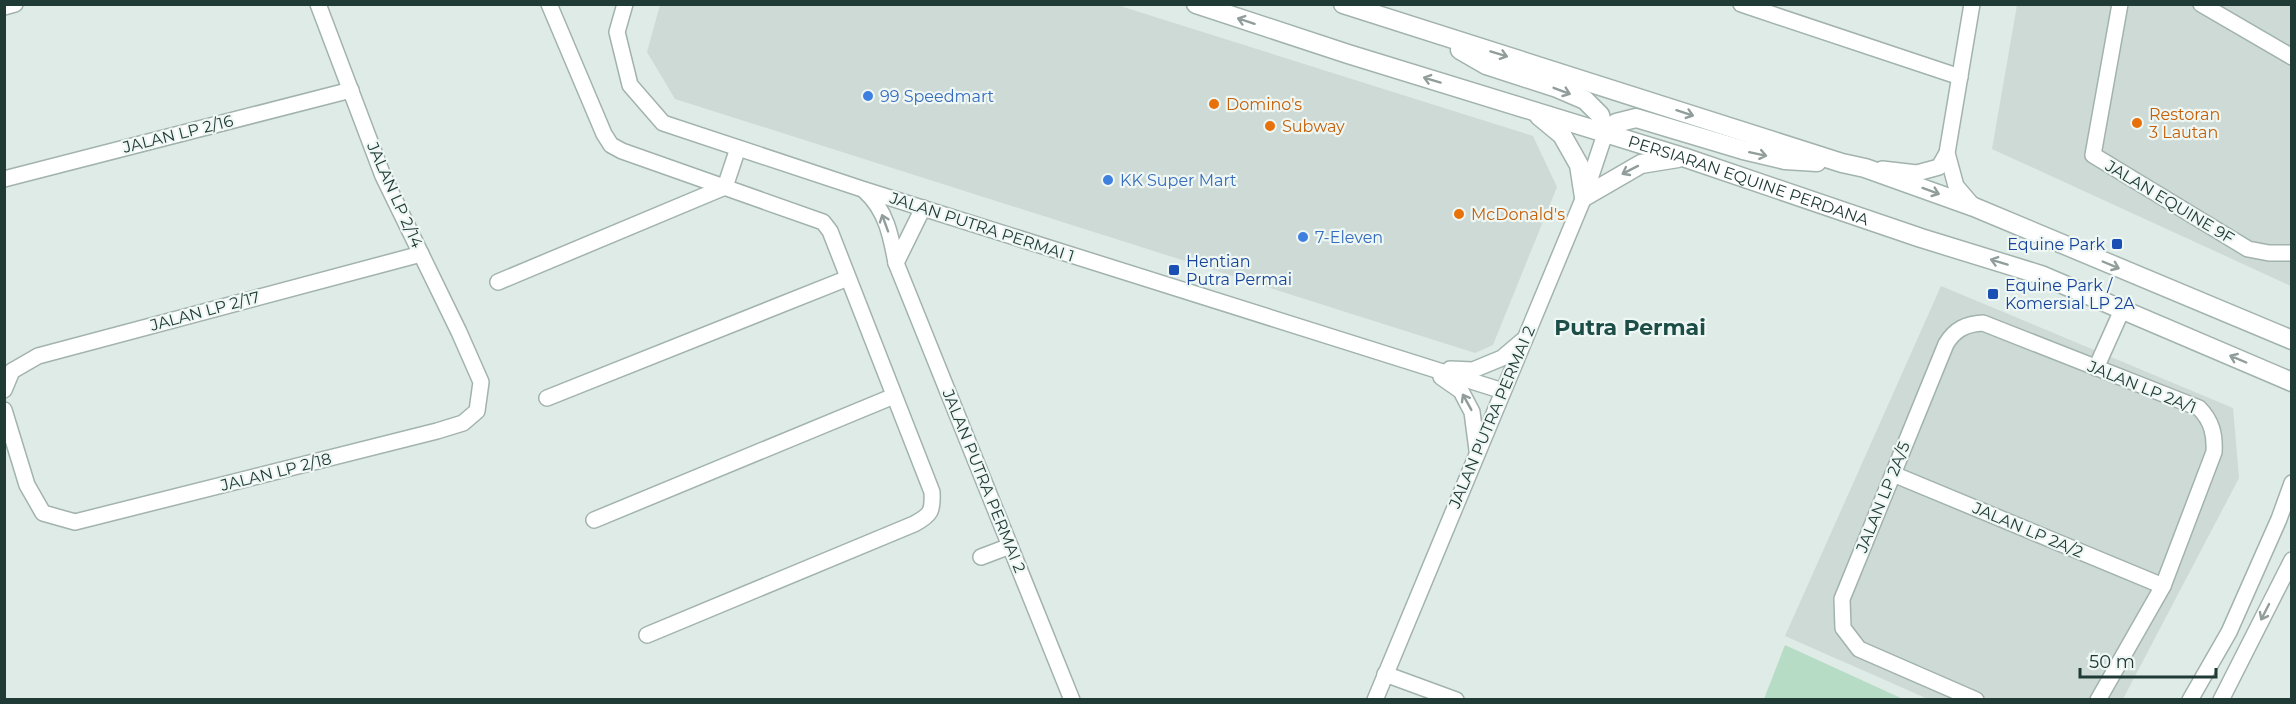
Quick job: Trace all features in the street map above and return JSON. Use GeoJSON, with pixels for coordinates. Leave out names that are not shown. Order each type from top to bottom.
{"type":"FeatureCollection","features":[{"type":"Feature","properties":{"kind":"street"},"geometry":{"type":"LineString","coordinates":[[4,7],[15,4]]}},
{"type":"Feature","properties":{"kind":"street","name":"JALAN LP 2/14"},"geometry":{"type":"LineString","coordinates":[[318,4],[383,176],[481,382]]}},
{"type":"Feature","properties":{"kind":"street"},"geometry":{"type":"LineString","coordinates":[[549,4],[604,134],[611,145],[622,151],[823,222],[830,231],[932,492],[933,506],[927,517],[647,635]]}},
{"type":"Feature","properties":{"kind":"street","name":"JALAN PUTRA PERMAI 1"},"geometry":{"type":"LineString","coordinates":[[626,4],[617,32],[630,85],[663,123],[862,189],[1503,391]]}},
{"type":"Feature","properties":{"kind":"street","name":"PERSIARAN EQUINE PERDANA"},"geometry":{"type":"LineString","coordinates":[[1196,4],[1359,58],[1528,108],[1921,238],[2041,275],[2292,382]]}},
{"type":"Feature","properties":{"kind":"street"},"geometry":{"type":"LineString","coordinates":[[1343,4],[1432,34],[1864,168],[1974,207],[2292,340]]}},
{"type":"Feature","properties":{"kind":"street"},"geometry":{"type":"LineString","coordinates":[[1362,4],[1378,16]]}},
{"type":"Feature","properties":{"kind":"street"},"geometry":{"type":"LineString","coordinates":[[1741,4],[1960,77]]}},
{"type":"Feature","properties":{"kind":"street"},"geometry":{"type":"LineString","coordinates":[[1864,168],[1917,173],[1939,167],[1947,153],[1972,4]]}},
{"type":"Feature","properties":{"kind":"street","name":"JALAN EQUINE 9F"},"geometry":{"type":"LineString","coordinates":[[2120,4],[2093,155],[2248,249],[2269,254],[2292,253]]}},
{"type":"Feature","properties":{"kind":"street"},"geometry":{"type":"LineString","coordinates":[[2201,4],[2292,57]]}},
{"type":"Feature","properties":{"kind":"street"},"geometry":{"type":"LineString","coordinates":[[1432,34],[1486,65],[1557,88],[1585,100],[1600,115],[1605,134]]}},
{"type":"Feature","properties":{"kind":"street","name":"JALAN LP 2/16"},"geometry":{"type":"LineString","coordinates":[[4,179],[351,90]]}},
{"type":"Feature","properties":{"kind":"street"},"geometry":{"type":"LineString","coordinates":[[1528,108],[1562,135],[1579,165],[1584,197],[1641,164],[1683,158]]}},
{"type":"Feature","properties":{"kind":"street"},"geometry":{"type":"LineString","coordinates":[[1605,134],[1616,123],[1636,118],[1785,160],[1842,163]]}},
{"type":"Feature","properties":{"kind":"street","name":"JALAN PUTRA PERMAI 2"},"geometry":{"type":"LineString","coordinates":[[1375,699],[1584,197],[1605,134]]}},
{"type":"Feature","properties":{"kind":"street"},"geometry":{"type":"LineString","coordinates":[[498,282],[725,187],[738,148]]}},
{"type":"Feature","properties":{"kind":"street"},"geometry":{"type":"LineString","coordinates":[[1947,153],[1956,186],[1974,207]]}},
{"type":"Feature","properties":{"kind":"street","name":"JALAN PUTRA PERMAI 2"},"geometry":{"type":"LineString","coordinates":[[862,189],[877,202],[892,242],[896,263],[1072,699]]}},
{"type":"Feature","properties":{"kind":"street"},"geometry":{"type":"LineString","coordinates":[[896,263],[923,208]]}},
{"type":"Feature","properties":{"kind":"street","name":"JALAN LP 2/17"},"geometry":{"type":"LineString","coordinates":[[4,390],[12,370],[38,356],[421,254]]}},
{"type":"Feature","properties":{"kind":"street"},"geometry":{"type":"LineString","coordinates":[[547,398],[848,278]]}},
{"type":"Feature","properties":{"kind":"street"},"geometry":{"type":"LineString","coordinates":[[2096,368],[2122,310]]}},
{"type":"Feature","properties":{"kind":"street","name":"JALAN LP 2A/1"},"geometry":{"type":"LineString","coordinates":[[1946,344],[1952,334],[1962,327],[1983,323],[2199,408],[2207,416],[2215,440],[2214,452],[2163,586],[2098,699]]}},
{"type":"Feature","properties":{"kind":"street","name":"JALAN PUTRA PERMAI 1"},"geometry":{"type":"LineString","coordinates":[[1429,368],[1473,370],[1502,358],[1524,340]]}},
{"type":"Feature","properties":{"kind":"street","name":"JALAN LP 2A/5"},"geometry":{"type":"LineString","coordinates":[[1946,344],[1842,599],[1843,628],[1859,649],[1966,698]]}},
{"type":"Feature","properties":{"kind":"street","name":"JALAN PUTRA PERMAI 1"},"geometry":{"type":"LineString","coordinates":[[1429,368],[1461,391],[1472,412],[1477,453]]}},
{"type":"Feature","properties":{"kind":"street","name":"JALAN LP 2/18"},"geometry":{"type":"LineString","coordinates":[[4,410],[27,485],[43,513],[75,522],[463,423],[477,411],[481,382]]}},
{"type":"Feature","properties":{"kind":"street"},"geometry":{"type":"LineString","coordinates":[[594,520],[894,396]]}},
{"type":"Feature","properties":{"kind":"street","name":"JALAN LP 2A/2"},"geometry":{"type":"LineString","coordinates":[[1893,474],[2163,586]]}},
{"type":"Feature","properties":{"kind":"street"},"geometry":{"type":"LineString","coordinates":[[2190,699],[2229,632],[2279,519],[2292,483]]}},
{"type":"Feature","properties":{"kind":"street"},"geometry":{"type":"LineString","coordinates":[[981,557],[1010,546]]}},
{"type":"Feature","properties":{"kind":"street"},"geometry":{"type":"LineString","coordinates":[[2221,699],[2292,560]]}},
{"type":"Feature","properties":{"kind":"street"},"geometry":{"type":"LineString","coordinates":[[1385,674],[1456,699]]}},
{"type":"Feature","properties":{"kind":"shaded area"},"geometry":{"type":"Polygon","coordinates":[[[660,5],[1117,5],[1533,136],[1557,187],[1493,345],[1475,353],[675,99],[647,52],[660,5]]]}},
{"type":"Feature","properties":{"kind":"shaded area"},"geometry":{"type":"Polygon","coordinates":[[[2017,5],[2291,5],[2291,286],[1992,149],[2017,5]]]}},
{"type":"Feature","properties":{"kind":"shaded area"},"geometry":{"type":"Polygon","coordinates":[[[1941,286],[2233,408],[2239,478],[2123,699],[1928,699],[1785,636],[1941,286]]]}},
{"type":"Feature","properties":{"kind":"green space"},"geometry":{"type":"Polygon","coordinates":[[[1785,645],[1903,699],[1764,699],[1785,645]]]}},
{"type":"Feature","properties":{"kind":"place","name":"99 Speedmart"},"geometry":{"type":"Point","coordinates":[868,96]}},
{"type":"Feature","properties":{"kind":"place","name":"Domino's"},"geometry":{"type":"Point","coordinates":[1214,104]}},
{"type":"Feature","properties":{"kind":"place","name":"Restoran 3 Lautan"},"geometry":{"type":"Point","coordinates":[2137,123]}},
{"type":"Feature","properties":{"kind":"place","name":"Subway"},"geometry":{"type":"Point","coordinates":[1270,126]}},
{"type":"Feature","properties":{"kind":"place","name":"KK Super Mart"},"geometry":{"type":"Point","coordinates":[1108,180]}},
{"type":"Feature","properties":{"kind":"place","name":"McDonald's"},"geometry":{"type":"Point","coordinates":[1459,214]}},
{"type":"Feature","properties":{"kind":"place","name":"7-Eleven"},"geometry":{"type":"Point","coordinates":[1303,237]}},
{"type":"Feature","properties":{"kind":"place","name":"Equine Park"},"geometry":{"type":"Point","coordinates":[2117,244]}},
{"type":"Feature","properties":{"kind":"place","name":"Hentian Putra Permai"},"geometry":{"type":"Point","coordinates":[1174,270]}},
{"type":"Feature","properties":{"kind":"place","name":"Equine Park / Komersial LP 2A"},"geometry":{"type":"Point","coordinates":[1993,294]}},
{"type":"Feature","properties":{"kind":"district","name":"Putra Permai"},"geometry":{"type":"Point","coordinates":[1630,327]}}]}
